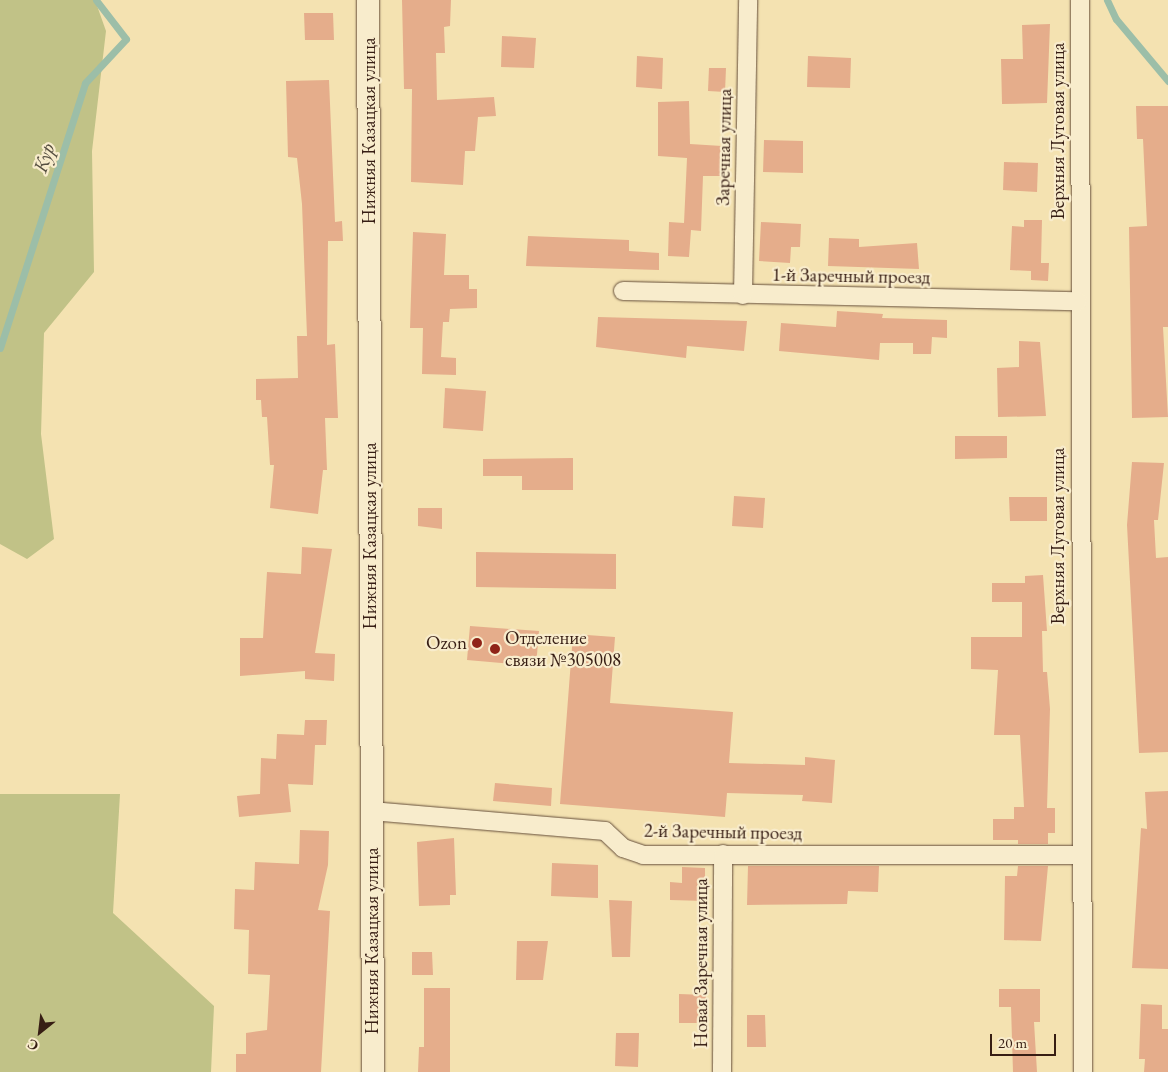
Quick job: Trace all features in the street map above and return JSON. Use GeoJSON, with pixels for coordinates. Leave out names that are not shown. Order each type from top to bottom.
{"type":"FeatureCollection","features":[{"type":"Feature","properties":{"kind":"street","name":"Нижняя Казацкая улица"},"geometry":{"type":"LineString","coordinates":[[368,0],[373,1072]]}},
{"type":"Feature","properties":{"kind":"street","name":"Заречная улица"},"geometry":{"type":"LineString","coordinates":[[743,295],[748,0]]}},
{"type":"Feature","properties":{"kind":"street","name":"Верхняя Луговая улица"},"geometry":{"type":"LineString","coordinates":[[1080,0],[1078,301],[1083,1072]]}},
{"type":"Feature","properties":{"kind":"street","name":"1-й Заречный проезд"},"geometry":{"type":"LineString","coordinates":[[623,291],[1078,301]]}},
{"type":"Feature","properties":{"kind":"street","name":"2-й Заречный проезд"},"geometry":{"type":"LineString","coordinates":[[371,811],[605,832],[623,848],[643,855],[1082,855]]}},
{"type":"Feature","properties":{"kind":"street","name":"Новая Заречная улица"},"geometry":{"type":"LineString","coordinates":[[722,1072],[723,854]]}},
{"type":"Feature","properties":{"kind":"green space"},"geometry":{"type":"Polygon","coordinates":[[[0,0],[95,0],[106,31],[92,151],[94,272],[44,333],[41,434],[54,539],[27,559],[0,544],[0,0]]]}},
{"type":"Feature","properties":{"kind":"green space"},"geometry":{"type":"Polygon","coordinates":[[[0,794],[120,794],[113,913],[214,1006],[211,1072],[0,1072],[0,794]]]}},
{"type":"Feature","properties":{"kind":"building"},"geometry":{"type":"Polygon","coordinates":[[[402,0],[451,0],[450,26],[444,27],[445,53],[436,53],[437,100],[494,97],[496,116],[478,117],[475,151],[465,151],[463,185],[411,182],[412,89],[404,89],[402,0]]]}},
{"type":"Feature","properties":{"kind":"building"},"geometry":{"type":"Polygon","coordinates":[[[304,13],[333,13],[334,40],[305,40],[304,13]]]}},
{"type":"Feature","properties":{"kind":"building"},"geometry":{"type":"Polygon","coordinates":[[[1050,24],[1047,103],[1002,104],[1001,59],[1023,59],[1022,25],[1050,24]]]}},
{"type":"Feature","properties":{"kind":"building"},"geometry":{"type":"Polygon","coordinates":[[[502,36],[536,38],[534,68],[501,67],[502,36]]]}},
{"type":"Feature","properties":{"kind":"building"},"geometry":{"type":"Polygon","coordinates":[[[637,56],[663,58],[662,89],[636,87],[637,56]]]}},
{"type":"Feature","properties":{"kind":"building"},"geometry":{"type":"Polygon","coordinates":[[[808,56],[851,58],[850,88],[807,87],[808,56]]]}},
{"type":"Feature","properties":{"kind":"building"},"geometry":{"type":"Polygon","coordinates":[[[709,68],[726,68],[725,92],[708,91],[709,68]]]}},
{"type":"Feature","properties":{"kind":"building"},"geometry":{"type":"Polygon","coordinates":[[[329,80],[335,222],[342,221],[343,241],[328,241],[327,345],[335,344],[338,418],[325,418],[327,470],[323,470],[318,514],[270,508],[274,465],[270,465],[267,417],[262,417],[261,400],[256,400],[256,379],[298,378],[297,336],[307,336],[302,204],[297,158],[288,157],[286,81],[329,80]]]}},
{"type":"Feature","properties":{"kind":"building"},"geometry":{"type":"Polygon","coordinates":[[[689,101],[690,144],[722,146],[720,176],[703,176],[701,231],[691,230],[689,257],[668,256],[669,222],[684,223],[687,158],[658,156],[658,102],[689,101]]]}},
{"type":"Feature","properties":{"kind":"building"},"geometry":{"type":"Polygon","coordinates":[[[1136,106],[1168,106],[1168,327],[1163,327],[1168,417],[1132,418],[1129,227],[1147,226],[1143,139],[1137,139],[1136,106]]]}},
{"type":"Feature","properties":{"kind":"building"},"geometry":{"type":"Polygon","coordinates":[[[764,140],[803,141],[803,173],[763,172],[764,140]]]}},
{"type":"Feature","properties":{"kind":"building"},"geometry":{"type":"Polygon","coordinates":[[[1004,162],[1038,163],[1037,192],[1003,190],[1004,162]]]}},
{"type":"Feature","properties":{"kind":"building"},"geometry":{"type":"Polygon","coordinates":[[[1024,220],[1042,220],[1041,263],[1049,263],[1048,281],[1031,280],[1031,271],[1010,270],[1012,226],[1024,227],[1024,220]]]}},
{"type":"Feature","properties":{"kind":"building"},"geometry":{"type":"Polygon","coordinates":[[[761,222],[801,224],[800,247],[791,247],[790,263],[759,261],[761,222]]]}},
{"type":"Feature","properties":{"kind":"building"},"geometry":{"type":"Polygon","coordinates":[[[413,232],[446,234],[444,275],[469,275],[469,289],[477,289],[477,308],[450,309],[449,322],[443,322],[441,357],[456,358],[456,375],[422,374],[423,328],[410,328],[413,232]]]}},
{"type":"Feature","properties":{"kind":"building"},"geometry":{"type":"Polygon","coordinates":[[[528,236],[629,240],[629,251],[659,253],[659,270],[526,266],[528,236]]]}},
{"type":"Feature","properties":{"kind":"building"},"geometry":{"type":"Polygon","coordinates":[[[829,238],[859,239],[859,247],[917,243],[919,269],[828,266],[829,238]]]}},
{"type":"Feature","properties":{"kind":"building"},"geometry":{"type":"Polygon","coordinates":[[[837,311],[883,314],[882,318],[947,320],[947,338],[932,337],[931,354],[913,354],[913,343],[880,343],[879,360],[779,351],[781,323],[836,327],[837,311]]]}},
{"type":"Feature","properties":{"kind":"building"},"geometry":{"type":"Polygon","coordinates":[[[598,317],[747,321],[744,351],[687,346],[686,358],[596,347],[598,317]]]}},
{"type":"Feature","properties":{"kind":"building"},"geometry":{"type":"Polygon","coordinates":[[[1019,341],[1040,342],[1046,416],[998,417],[997,368],[1019,367],[1019,341]]]}},
{"type":"Feature","properties":{"kind":"building"},"geometry":{"type":"Polygon","coordinates":[[[445,388],[486,391],[483,431],[443,428],[445,388]]]}},
{"type":"Feature","properties":{"kind":"building"},"geometry":{"type":"Polygon","coordinates":[[[955,436],[1007,436],[1007,458],[955,459],[955,436]]]}},
{"type":"Feature","properties":{"kind":"building"},"geometry":{"type":"Polygon","coordinates":[[[573,458],[573,490],[522,490],[522,476],[483,476],[483,459],[573,458]]]}},
{"type":"Feature","properties":{"kind":"building"},"geometry":{"type":"Polygon","coordinates":[[[1132,462],[1164,463],[1158,520],[1154,520],[1156,558],[1168,557],[1168,752],[1139,753],[1127,525],[1132,462]]]}},
{"type":"Feature","properties":{"kind":"building"},"geometry":{"type":"Polygon","coordinates":[[[734,496],[765,498],[763,528],[732,526],[734,496]]]}},
{"type":"Feature","properties":{"kind":"building"},"geometry":{"type":"Polygon","coordinates":[[[1009,497],[1047,497],[1047,521],[1010,521],[1009,497]]]}},
{"type":"Feature","properties":{"kind":"building"},"geometry":{"type":"Polygon","coordinates":[[[418,508],[442,508],[442,529],[418,526],[418,508]]]}},
{"type":"Feature","properties":{"kind":"building"},"geometry":{"type":"Polygon","coordinates":[[[302,547],[332,549],[315,653],[335,654],[334,681],[305,679],[305,671],[240,676],[240,638],[263,638],[267,572],[301,574],[302,547]]]}},
{"type":"Feature","properties":{"kind":"building"},"geometry":{"type":"Polygon","coordinates":[[[476,552],[616,554],[616,589],[476,587],[476,552]]]}},
{"type":"Feature","properties":{"kind":"building"},"geometry":{"type":"Polygon","coordinates":[[[1043,575],[1047,631],[1042,631],[1043,672],[1047,672],[1050,709],[1047,808],[1055,808],[1055,833],[1048,833],[1048,844],[1018,844],[1018,840],[993,840],[993,819],[1014,819],[1014,807],[1024,807],[1020,735],[994,735],[998,670],[971,669],[971,637],[1022,637],[1022,602],[992,602],[992,583],[1025,583],[1025,576],[1043,575]]]}},
{"type":"Feature","properties":{"kind":"building"},"geometry":{"type":"Polygon","coordinates":[[[470,626],[539,631],[536,666],[467,660],[470,626]]]}},
{"type":"Feature","properties":{"kind":"building"},"geometry":{"type":"Polygon","coordinates":[[[573,634],[615,637],[610,703],[733,712],[729,763],[805,765],[805,757],[835,760],[832,803],[802,801],[803,795],[727,793],[725,817],[560,804],[573,634]]]}},
{"type":"Feature","properties":{"kind":"building"},"geometry":{"type":"Polygon","coordinates":[[[305,720],[327,720],[326,745],[315,745],[313,785],[288,784],[291,812],[239,817],[237,796],[260,794],[261,758],[276,759],[277,734],[304,735],[305,720]]]}},
{"type":"Feature","properties":{"kind":"building"},"geometry":{"type":"Polygon","coordinates":[[[495,783],[552,788],[551,806],[493,801],[495,783]]]}},
{"type":"Feature","properties":{"kind":"building"},"geometry":{"type":"Polygon","coordinates":[[[1168,791],[1168,969],[1132,968],[1141,828],[1147,829],[1145,792],[1168,791]]]}},
{"type":"Feature","properties":{"kind":"building"},"geometry":{"type":"Polygon","coordinates":[[[300,830],[329,831],[328,865],[318,910],[330,911],[321,1072],[236,1072],[236,1054],[246,1054],[246,1033],[267,1030],[270,975],[248,974],[249,930],[234,929],[235,889],[254,890],[255,862],[299,864],[300,830]]]}},
{"type":"Feature","properties":{"kind":"building"},"geometry":{"type":"Polygon","coordinates":[[[454,838],[456,895],[450,895],[450,905],[419,906],[417,842],[454,838]]]}},
{"type":"Feature","properties":{"kind":"building"},"geometry":{"type":"Polygon","coordinates":[[[552,863],[598,865],[598,898],[551,896],[552,863]]]}},
{"type":"Feature","properties":{"kind":"building"},"geometry":{"type":"Polygon","coordinates":[[[748,866],[879,866],[878,892],[848,891],[847,904],[747,905],[748,866]]]}},
{"type":"Feature","properties":{"kind":"building"},"geometry":{"type":"Polygon","coordinates":[[[1018,866],[1048,866],[1041,941],[1004,940],[1005,876],[1017,876],[1018,866]]]}},
{"type":"Feature","properties":{"kind":"building"},"geometry":{"type":"Polygon","coordinates":[[[682,867],[705,868],[705,901],[670,900],[670,882],[682,883],[682,867]]]}},
{"type":"Feature","properties":{"kind":"building"},"geometry":{"type":"Polygon","coordinates":[[[609,900],[632,901],[630,957],[612,957],[609,900]]]}},
{"type":"Feature","properties":{"kind":"building"},"geometry":{"type":"Polygon","coordinates":[[[517,941],[548,941],[543,980],[516,980],[517,941]]]}},
{"type":"Feature","properties":{"kind":"building"},"geometry":{"type":"Polygon","coordinates":[[[412,952],[432,952],[433,975],[412,975],[412,952]]]}},
{"type":"Feature","properties":{"kind":"building"},"geometry":{"type":"Polygon","coordinates":[[[424,988],[450,988],[450,1072],[418,1072],[419,1047],[424,1047],[424,988]]]}},
{"type":"Feature","properties":{"kind":"building"},"geometry":{"type":"Polygon","coordinates":[[[999,989],[1040,989],[1040,1022],[1034,1022],[1037,1072],[1013,1072],[1011,1007],[999,1007],[999,989]]]}},
{"type":"Feature","properties":{"kind":"building"},"geometry":{"type":"Polygon","coordinates":[[[679,994],[706,995],[705,1023],[679,1023],[679,994]]]}},
{"type":"Feature","properties":{"kind":"building"},"geometry":{"type":"Polygon","coordinates":[[[1141,1004],[1162,1005],[1162,1029],[1168,1029],[1168,1072],[1144,1072],[1145,1059],[1139,1059],[1141,1004]]]}},
{"type":"Feature","properties":{"kind":"building"},"geometry":{"type":"Polygon","coordinates":[[[747,1015],[765,1015],[766,1047],[747,1047],[747,1015]]]}},
{"type":"Feature","properties":{"kind":"building"},"geometry":{"type":"Polygon","coordinates":[[[616,1033],[639,1033],[638,1067],[615,1066],[616,1033]]]}},
{"type":"Feature","properties":{"kind":"waterway","name":"Кур"},"geometry":{"type":"LineString","coordinates":[[0,348],[85,83],[126,39],[96,0]]}},
{"type":"Feature","properties":{"kind":"waterway"},"geometry":{"type":"LineString","coordinates":[[1107,0],[1116,19],[1168,81]]}},
{"type":"Feature","properties":{"kind":"place","name":"Ozon"},"geometry":{"type":"Point","coordinates":[477,643]}},
{"type":"Feature","properties":{"kind":"place","name":"Отделение связи №305008"},"geometry":{"type":"Point","coordinates":[495,649]}}]}
